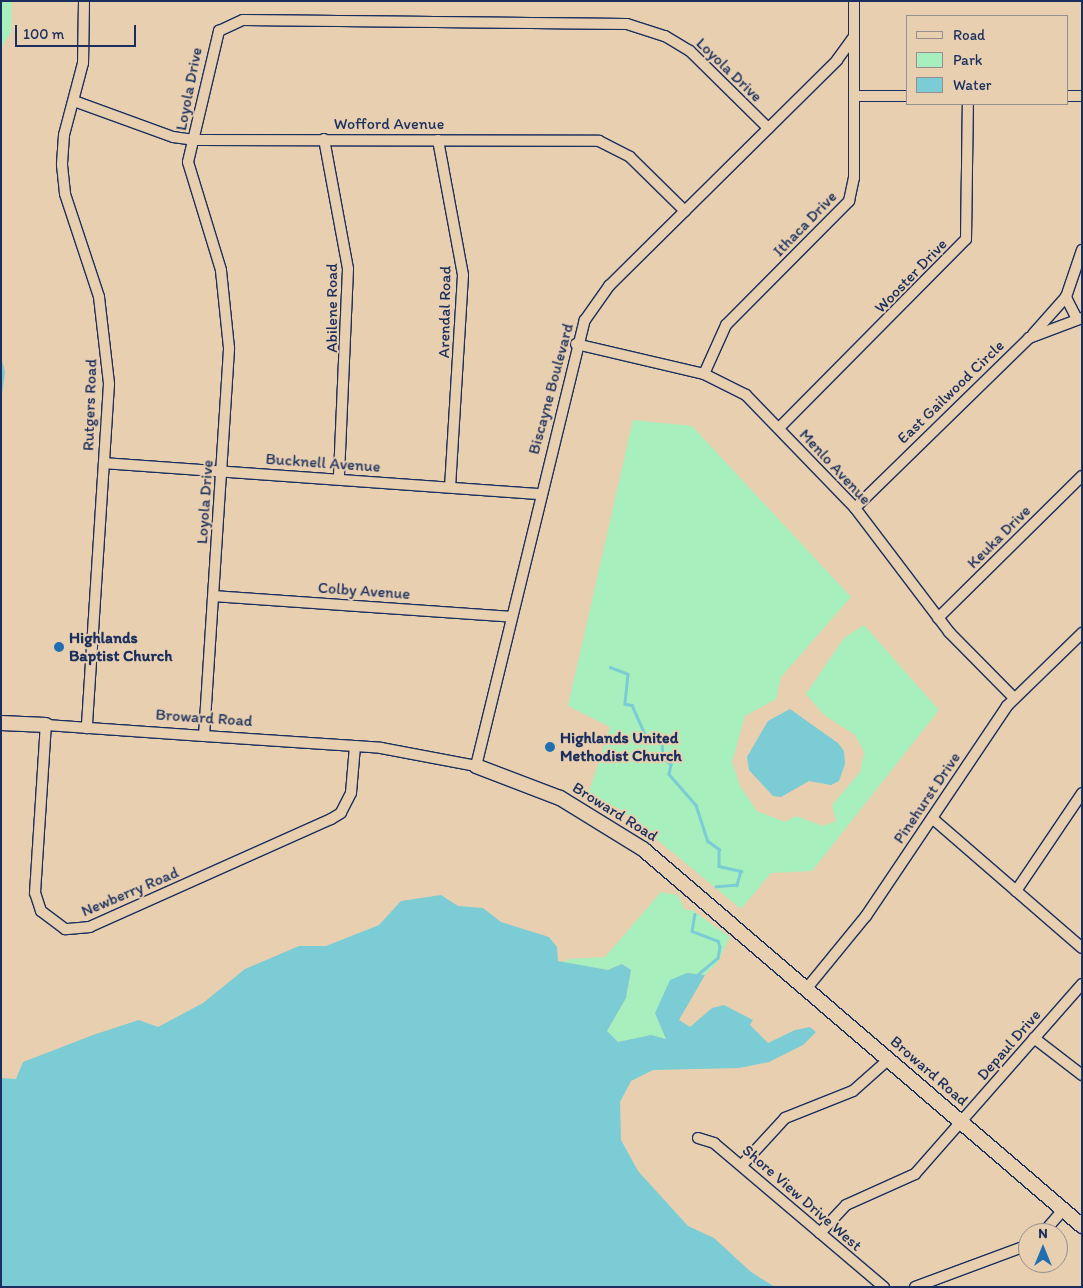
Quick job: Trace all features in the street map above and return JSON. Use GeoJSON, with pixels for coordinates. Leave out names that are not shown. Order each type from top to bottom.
{"type":"FeatureCollection","features":[{"type":"Feature","properties":{"kind":"main road","name":"Broward Road"},"geometry":{"type":"LineString","coordinates":[[1,723],[46,725]]}},
{"type":"Feature","properties":{"kind":"main road","name":"Broward Road"},"geometry":{"type":"LineString","coordinates":[[476,766],[560,798],[621,833],[807,988],[1082,1226]]}},
{"type":"Feature","properties":{"kind":"street","name":"Rutgers Road"},"geometry":{"type":"LineString","coordinates":[[84,1],[83,63],[62,149],[63,180],[104,323],[109,384],[86,728]]}},
{"type":"Feature","properties":{"kind":"street"},"geometry":{"type":"LineString","coordinates":[[854,1],[854,37]]}},
{"type":"Feature","properties":{"kind":"street","name":"Loyola Drive"},"geometry":{"type":"LineString","coordinates":[[204,736],[222,471],[228,320],[219,262],[188,162],[214,38],[226,26],[243,20],[627,24],[665,36],[690,52],[768,128]]}},
{"type":"Feature","properties":{"kind":"street","name":"Ithaca Drive"},"geometry":{"type":"LineString","coordinates":[[704,374],[726,325],[849,201],[854,178],[854,37]]}},
{"type":"Feature","properties":{"kind":"street","name":"Biscayne Boulevard"},"geometry":{"type":"LineString","coordinates":[[476,766],[576,344],[599,298],[837,60],[854,37]]}},
{"type":"Feature","properties":{"kind":"street"},"geometry":{"type":"LineString","coordinates":[[854,96],[906,96]]}},
{"type":"Feature","properties":{"kind":"street"},"geometry":{"type":"LineString","coordinates":[[1068,96],[1082,96]]}},
{"type":"Feature","properties":{"kind":"street","name":"Wofford Avenue"},"geometry":{"type":"LineString","coordinates":[[74,101],[172,137],[194,140],[599,141],[626,153],[685,211]]}},
{"type":"Feature","properties":{"kind":"street","name":"Wooster Drive"},"geometry":{"type":"LineString","coordinates":[[779,428],[950,260],[966,239],[968,105]]}},
{"type":"Feature","properties":{"kind":"street","name":"Abilene Road"},"geometry":{"type":"LineString","coordinates":[[324,139],[348,269],[339,479]]}},
{"type":"Feature","properties":{"kind":"street","name":"Arendal Road"},"geometry":{"type":"LineString","coordinates":[[438,140],[463,275],[450,487]]}},
{"type":"Feature","properties":{"kind":"street"},"geometry":{"type":"LineString","coordinates":[[1029,338],[1066,297],[1082,250]]}},
{"type":"Feature","properties":{"kind":"street"},"geometry":{"type":"LineString","coordinates":[[1066,297],[1079,319]]}},
{"type":"Feature","properties":{"kind":"street","name":"East Gailwood Circle"},"geometry":{"type":"LineString","coordinates":[[855,508],[1029,338],[1079,319]]}},
{"type":"Feature","properties":{"kind":"street","name":"Menlo Avenue"},"geometry":{"type":"LineString","coordinates":[[576,344],[704,374],[735,387],[779,428],[855,508],[938,618],[1014,698]]}},
{"type":"Feature","properties":{"kind":"street","name":"Bucknell Avenue"},"geometry":{"type":"LineString","coordinates":[[104,463],[540,494]]}},
{"type":"Feature","properties":{"kind":"street","name":"Keuka Drive"},"geometry":{"type":"LineString","coordinates":[[938,618],[1082,476]]}},
{"type":"Feature","properties":{"kind":"street","name":"Colby Avenue"},"geometry":{"type":"LineString","coordinates":[[214,596],[511,617]]}},
{"type":"Feature","properties":{"kind":"street","name":"Pinehurst Drive"},"geometry":{"type":"LineString","coordinates":[[807,988],[866,916],[1014,698],[1082,633]]}},
{"type":"Feature","properties":{"kind":"street","name":"Broward Road"},"geometry":{"type":"LineString","coordinates":[[46,725],[355,746],[407,751],[476,766]]}},
{"type":"Feature","properties":{"kind":"street","name":"Newberry Road"},"geometry":{"type":"LineString","coordinates":[[46,725],[35,893],[46,917],[74,930],[90,927],[341,813],[352,793],[355,746]]}},
{"type":"Feature","properties":{"kind":"street"},"geometry":{"type":"LineString","coordinates":[[1016,891],[1082,793]]}},
{"type":"Feature","properties":{"kind":"street"},"geometry":{"type":"LineString","coordinates":[[932,818],[1082,948]]}},
{"type":"Feature","properties":{"kind":"street","name":"Depaul Drive"},"geometry":{"type":"LineString","coordinates":[[820,1233],[846,1205],[915,1174],[1082,984]]}},
{"type":"Feature","properties":{"kind":"street"},"geometry":{"type":"LineString","coordinates":[[1034,1038],[1082,1075]]}},
{"type":"Feature","properties":{"kind":"street"},"geometry":{"type":"LineString","coordinates":[[742,1165],[785,1118],[853,1091],[889,1058]]}},
{"type":"Feature","properties":{"kind":"street","name":"Shore View Drive West"},"geometry":{"type":"LineString","coordinates":[[698,1138],[714,1143],[742,1165],[884,1287]]}},
{"type":"Feature","properties":{"kind":"street"},"geometry":{"type":"LineString","coordinates":[[1052,1223],[1063,1210]]}},
{"type":"Feature","properties":{"kind":"street"},"geometry":{"type":"LineString","coordinates":[[915,1287],[1018,1249]]}},
{"type":"Feature","properties":{"kind":"green space"},"geometry":{"type":"Polygon","coordinates":[[[1,1],[12,1],[11,32],[1,48],[1,1]]]}},
{"type":"Feature","properties":{"kind":"green space"},"geometry":{"type":"Polygon","coordinates":[[[633,420],[692,426],[851,597],[781,677],[776,699],[745,716],[732,762],[740,786],[757,811],[785,822],[796,816],[823,826],[836,821],[832,805],[860,772],[864,752],[855,735],[824,715],[806,694],[844,638],[864,625],[939,710],[812,871],[771,873],[741,909],[620,809],[588,795],[610,727],[568,706],[633,420]]]}},
{"type":"Feature","properties":{"kind":"green space"},"geometry":{"type":"Polygon","coordinates":[[[661,892],[678,895],[685,910],[692,910],[730,937],[718,962],[705,975],[687,973],[655,1013],[666,1039],[651,1035],[618,1042],[607,1031],[626,998],[631,970],[622,964],[608,970],[564,963],[568,959],[605,957],[661,892]]]}},
{"type":"Feature","properties":{"kind":"water"},"geometry":{"type":"Polygon","coordinates":[[[1,357],[5,372],[1,402],[1,357]]]}},
{"type":"Feature","properties":{"kind":"water"},"geometry":{"type":"Polygon","coordinates":[[[790,709],[838,743],[844,751],[845,764],[839,781],[831,785],[809,781],[781,797],[773,796],[749,770],[747,757],[768,721],[790,709]]]}},
{"type":"Feature","properties":{"kind":"water"},"geometry":{"type":"Polygon","coordinates":[[[441,895],[458,906],[483,908],[501,922],[549,937],[557,947],[558,961],[608,970],[622,964],[631,970],[626,998],[607,1031],[618,1042],[651,1035],[666,1039],[655,1013],[670,980],[687,973],[705,975],[679,1020],[690,1027],[712,1008],[724,1005],[753,1020],[750,1025],[768,1043],[795,1030],[810,1027],[816,1032],[803,1045],[769,1062],[739,1068],[653,1070],[631,1081],[620,1102],[621,1140],[638,1171],[688,1226],[714,1238],[751,1272],[775,1287],[1,1287],[1,1078],[16,1079],[23,1062],[93,1035],[139,1020],[158,1027],[203,1003],[245,969],[299,946],[326,946],[379,925],[401,901],[441,895]]]}},
{"type":"Feature","properties":{"kind":"waterway"},"geometry":{"type":"LineString","coordinates":[[610,667],[628,674],[625,704],[632,705],[647,739],[662,740],[663,758],[671,764],[669,774],[696,805],[708,841],[719,849],[719,866],[741,871],[737,885],[716,887]]}},
{"type":"Feature","properties":{"kind":"waterway"},"geometry":{"type":"LineString","coordinates":[[695,914],[692,931],[718,941],[720,947],[718,958],[699,974]]}},
{"type":"Feature","properties":{"kind":"place","name":"Highlands Baptist Church"},"geometry":{"type":"Point","coordinates":[59,647]}},
{"type":"Feature","properties":{"kind":"place","name":"Highlands United Methodist Church"},"geometry":{"type":"Point","coordinates":[550,747]}}]}
